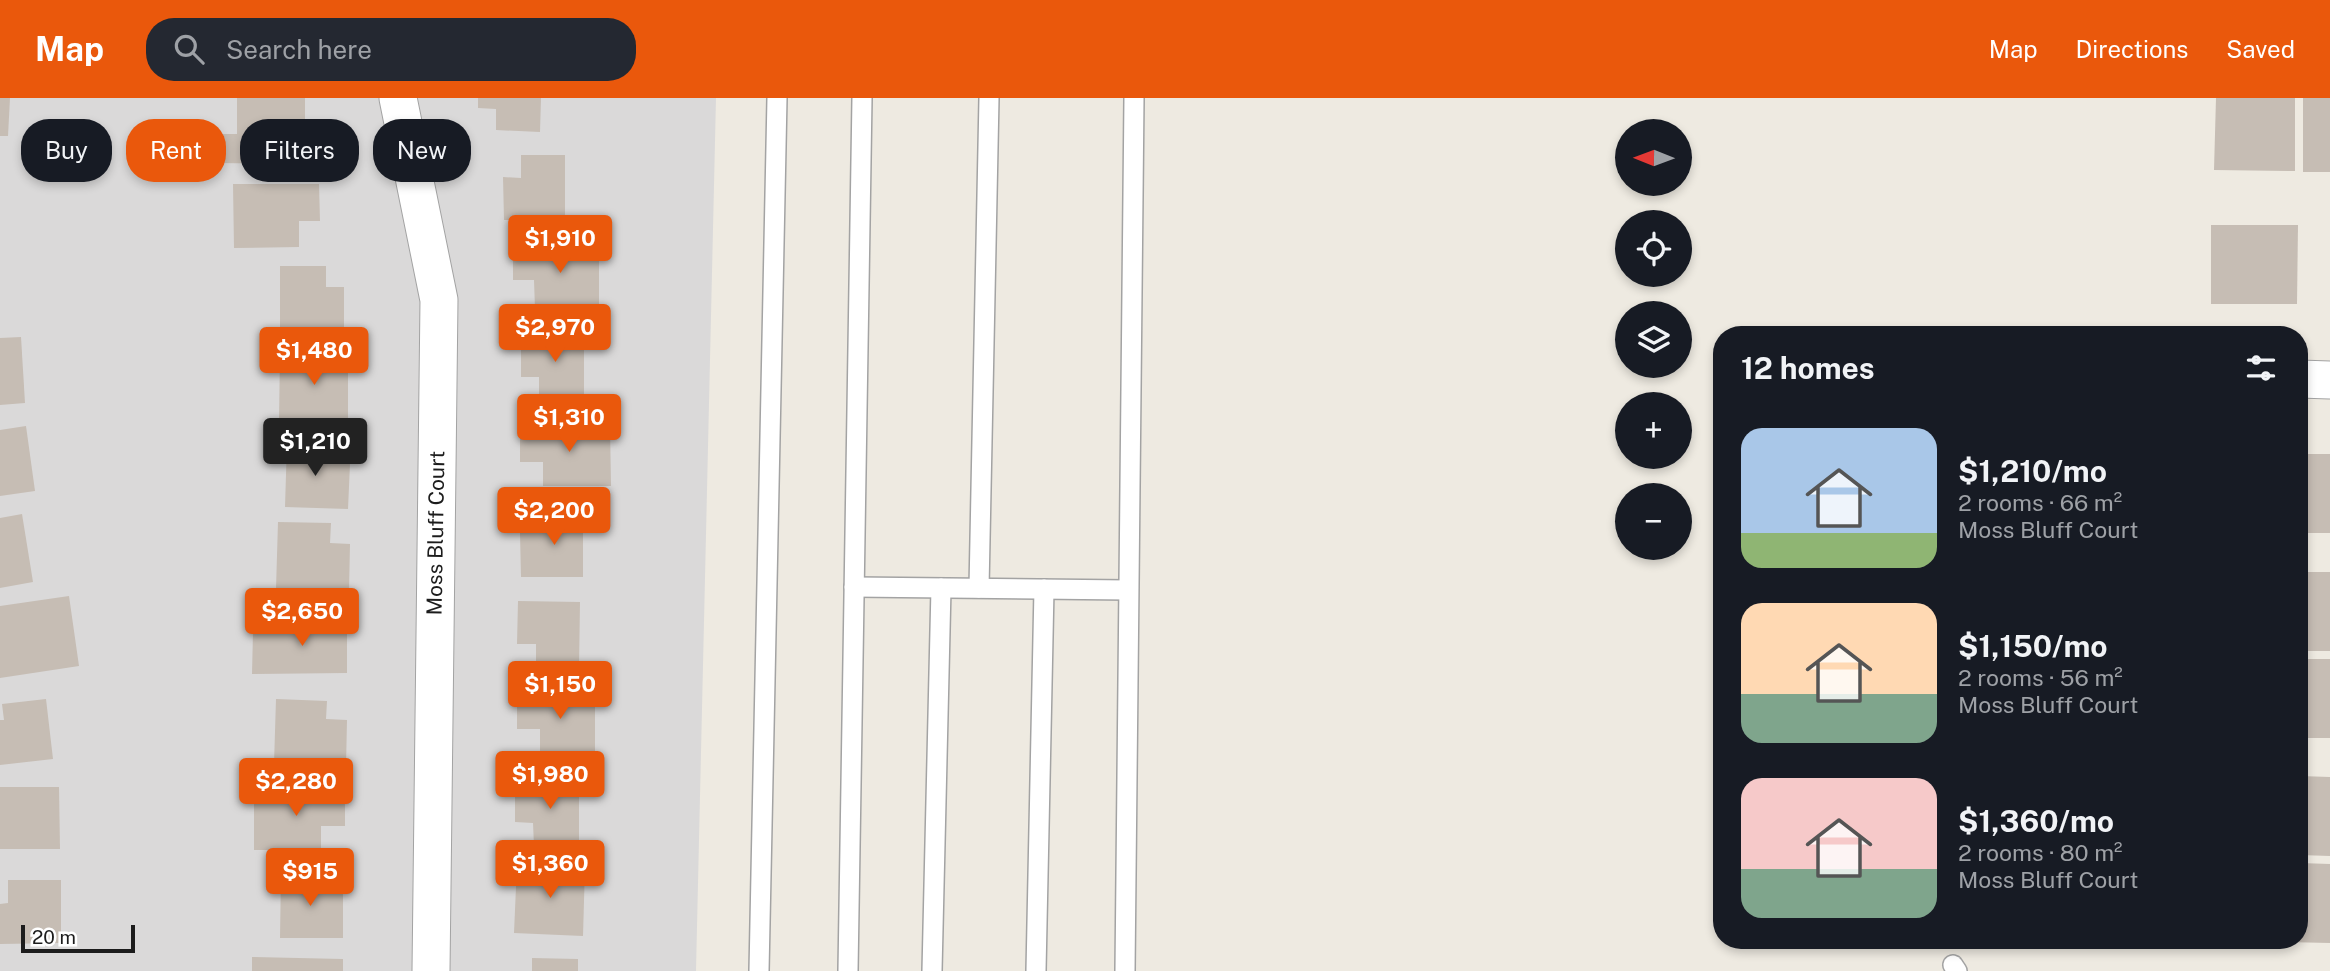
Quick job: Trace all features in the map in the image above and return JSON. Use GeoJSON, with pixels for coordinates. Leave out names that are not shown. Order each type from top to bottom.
{"type":"FeatureCollection","features":[{"type":"Feature","properties":{"kind":"street","name":"Moss Bluff Court"},"geometry":{"type":"LineString","coordinates":[[398,98],[439,300],[431,971]]}},
{"type":"Feature","properties":{"kind":"street"},"geometry":{"type":"LineString","coordinates":[[2308,379],[2330,380]]}},
{"type":"Feature","properties":{"kind":"lane"},"geometry":{"type":"LineString","coordinates":[[759,971],[777,98]]}},
{"type":"Feature","properties":{"kind":"lane"},"geometry":{"type":"LineString","coordinates":[[848,971],[862,98]]}},
{"type":"Feature","properties":{"kind":"lane"},"geometry":{"type":"LineString","coordinates":[[979,588],[989,98]]}},
{"type":"Feature","properties":{"kind":"lane"},"geometry":{"type":"LineString","coordinates":[[1125,971],[1134,98]]}},
{"type":"Feature","properties":{"kind":"lane"},"geometry":{"type":"LineString","coordinates":[[854,587],[1128,590]]}},
{"type":"Feature","properties":{"kind":"lane"},"geometry":{"type":"LineString","coordinates":[[932,971],[941,588]]}},
{"type":"Feature","properties":{"kind":"lane"},"geometry":{"type":"LineString","coordinates":[[1036,971],[1044,589]]}},
{"type":"Feature","properties":{"kind":"shaded area"},"geometry":{"type":"Polygon","coordinates":[[[0,98],[716,98],[696,971],[0,971],[0,98]]]}},
{"type":"Feature","properties":{"kind":"building"},"geometry":{"type":"Polygon","coordinates":[[[0,98],[10,98],[8,136],[0,136],[0,98]]]}},
{"type":"Feature","properties":{"kind":"building"},"geometry":{"type":"Polygon","coordinates":[[[237,98],[305,98],[305,119],[240,119],[240,163],[226,163],[226,134],[237,134],[237,98]]]}},
{"type":"Feature","properties":{"kind":"building"},"geometry":{"type":"Polygon","coordinates":[[[478,98],[541,98],[540,132],[496,130],[496,109],[478,108],[478,98]]]}},
{"type":"Feature","properties":{"kind":"building"},"geometry":{"type":"Polygon","coordinates":[[[2216,98],[2295,98],[2295,171],[2214,170],[2216,98]]]}},
{"type":"Feature","properties":{"kind":"building"},"geometry":{"type":"Polygon","coordinates":[[[2303,98],[2330,98],[2330,172],[2303,172],[2303,98]]]}},
{"type":"Feature","properties":{"kind":"building"},"geometry":{"type":"Polygon","coordinates":[[[521,155],[565,155],[565,220],[504,220],[503,177],[521,178],[521,155]]]}},
{"type":"Feature","properties":{"kind":"building"},"geometry":{"type":"Polygon","coordinates":[[[233,184],[319,184],[320,221],[299,221],[299,247],[234,248],[233,184]]]}},
{"type":"Feature","properties":{"kind":"building"},"geometry":{"type":"Polygon","coordinates":[[[2211,225],[2298,225],[2297,304],[2211,304],[2211,225]]]}},
{"type":"Feature","properties":{"kind":"building"},"geometry":{"type":"Polygon","coordinates":[[[513,245],[599,245],[599,309],[535,309],[534,280],[513,280],[513,245]]]}},
{"type":"Feature","properties":{"kind":"building"},"geometry":{"type":"Polygon","coordinates":[[[280,266],[326,266],[326,287],[344,287],[344,332],[280,332],[280,266]]]}},
{"type":"Feature","properties":{"kind":"building"},"geometry":{"type":"Polygon","coordinates":[[[521,332],[584,333],[584,400],[539,400],[539,377],[521,377],[521,332]]]}},
{"type":"Feature","properties":{"kind":"building"},"geometry":{"type":"Polygon","coordinates":[[[21,337],[25,403],[0,405],[0,338],[21,337]]]}},
{"type":"Feature","properties":{"kind":"building"},"geometry":{"type":"Polygon","coordinates":[[[280,352],[348,352],[348,422],[279,422],[280,352]]]}},
{"type":"Feature","properties":{"kind":"building"},"geometry":{"type":"Polygon","coordinates":[[[26,426],[35,491],[0,496],[0,430],[26,426]]]}},
{"type":"Feature","properties":{"kind":"building"},"geometry":{"type":"Polygon","coordinates":[[[520,426],[610,426],[611,486],[543,486],[543,462],[520,462],[520,426]]]}},
{"type":"Feature","properties":{"kind":"building"},"geometry":{"type":"Polygon","coordinates":[[[287,442],[332,444],[331,463],[350,464],[348,509],[285,507],[287,442]]]}},
{"type":"Feature","properties":{"kind":"building"},"geometry":{"type":"Polygon","coordinates":[[[2308,454],[2330,454],[2330,533],[2308,533],[2308,454]]]}},
{"type":"Feature","properties":{"kind":"building"},"geometry":{"type":"Polygon","coordinates":[[[538,513],[583,513],[583,577],[521,577],[520,533],[538,533],[538,513]]]}},
{"type":"Feature","properties":{"kind":"building"},"geometry":{"type":"Polygon","coordinates":[[[22,514],[33,582],[0,588],[0,518],[22,514]]]}},
{"type":"Feature","properties":{"kind":"building"},"geometry":{"type":"Polygon","coordinates":[[[278,522],[331,523],[330,543],[350,544],[349,591],[276,589],[278,522]]]}},
{"type":"Feature","properties":{"kind":"building"},"geometry":{"type":"Polygon","coordinates":[[[2308,572],[2330,572],[2330,651],[2308,651],[2308,572]]]}},
{"type":"Feature","properties":{"kind":"building"},"geometry":{"type":"Polygon","coordinates":[[[69,596],[79,666],[0,678],[0,606],[69,596]]]}},
{"type":"Feature","properties":{"kind":"building"},"geometry":{"type":"Polygon","coordinates":[[[518,601],[580,602],[579,668],[536,667],[536,644],[517,644],[518,601]]]}},
{"type":"Feature","properties":{"kind":"building"},"geometry":{"type":"Polygon","coordinates":[[[347,619],[347,673],[252,674],[253,632],[274,632],[275,620],[347,619]]]}},
{"type":"Feature","properties":{"kind":"building"},"geometry":{"type":"Polygon","coordinates":[[[2308,659],[2330,659],[2330,738],[2308,738],[2308,659]]]}},
{"type":"Feature","properties":{"kind":"building"},"geometry":{"type":"Polygon","coordinates":[[[517,692],[595,693],[595,754],[540,754],[540,729],[517,729],[517,692]]]}},
{"type":"Feature","properties":{"kind":"building"},"geometry":{"type":"Polygon","coordinates":[[[46,699],[53,759],[0,765],[0,720],[4,720],[2,704],[46,699]]]}},
{"type":"Feature","properties":{"kind":"building"},"geometry":{"type":"Polygon","coordinates":[[[276,699],[327,701],[326,719],[347,720],[346,767],[274,764],[276,699]]]}},
{"type":"Feature","properties":{"kind":"building"},"geometry":{"type":"Polygon","coordinates":[[[2308,776],[2330,777],[2330,856],[2308,855],[2308,776]]]}},
{"type":"Feature","properties":{"kind":"building"},"geometry":{"type":"Polygon","coordinates":[[[515,780],[579,780],[579,846],[534,846],[533,823],[515,822],[515,780]]]}},
{"type":"Feature","properties":{"kind":"building"},"geometry":{"type":"Polygon","coordinates":[[[0,787],[59,787],[60,849],[0,849],[0,787]]]}},
{"type":"Feature","properties":{"kind":"building"},"geometry":{"type":"Polygon","coordinates":[[[345,790],[345,826],[321,826],[321,850],[254,850],[254,791],[345,790]]]}},
{"type":"Feature","properties":{"kind":"building"},"geometry":{"type":"Polygon","coordinates":[[[2308,863],[2330,864],[2330,943],[2308,943],[2308,863]]]}},
{"type":"Feature","properties":{"kind":"building"},"geometry":{"type":"Polygon","coordinates":[[[517,864],[585,866],[583,936],[514,933],[517,864]]]}},
{"type":"Feature","properties":{"kind":"building"},"geometry":{"type":"Polygon","coordinates":[[[281,873],[325,874],[325,893],[343,894],[343,938],[280,938],[281,873]]]}},
{"type":"Feature","properties":{"kind":"building"},"geometry":{"type":"Polygon","coordinates":[[[8,880],[61,880],[61,943],[0,944],[0,904],[8,903],[8,880]]]}},
{"type":"Feature","properties":{"kind":"building"},"geometry":{"type":"Polygon","coordinates":[[[252,957],[343,959],[343,971],[252,971],[252,957]]]}},
{"type":"Feature","properties":{"kind":"building"},"geometry":{"type":"Polygon","coordinates":[[[532,958],[578,959],[578,971],[532,971],[532,958]]]}}]}
